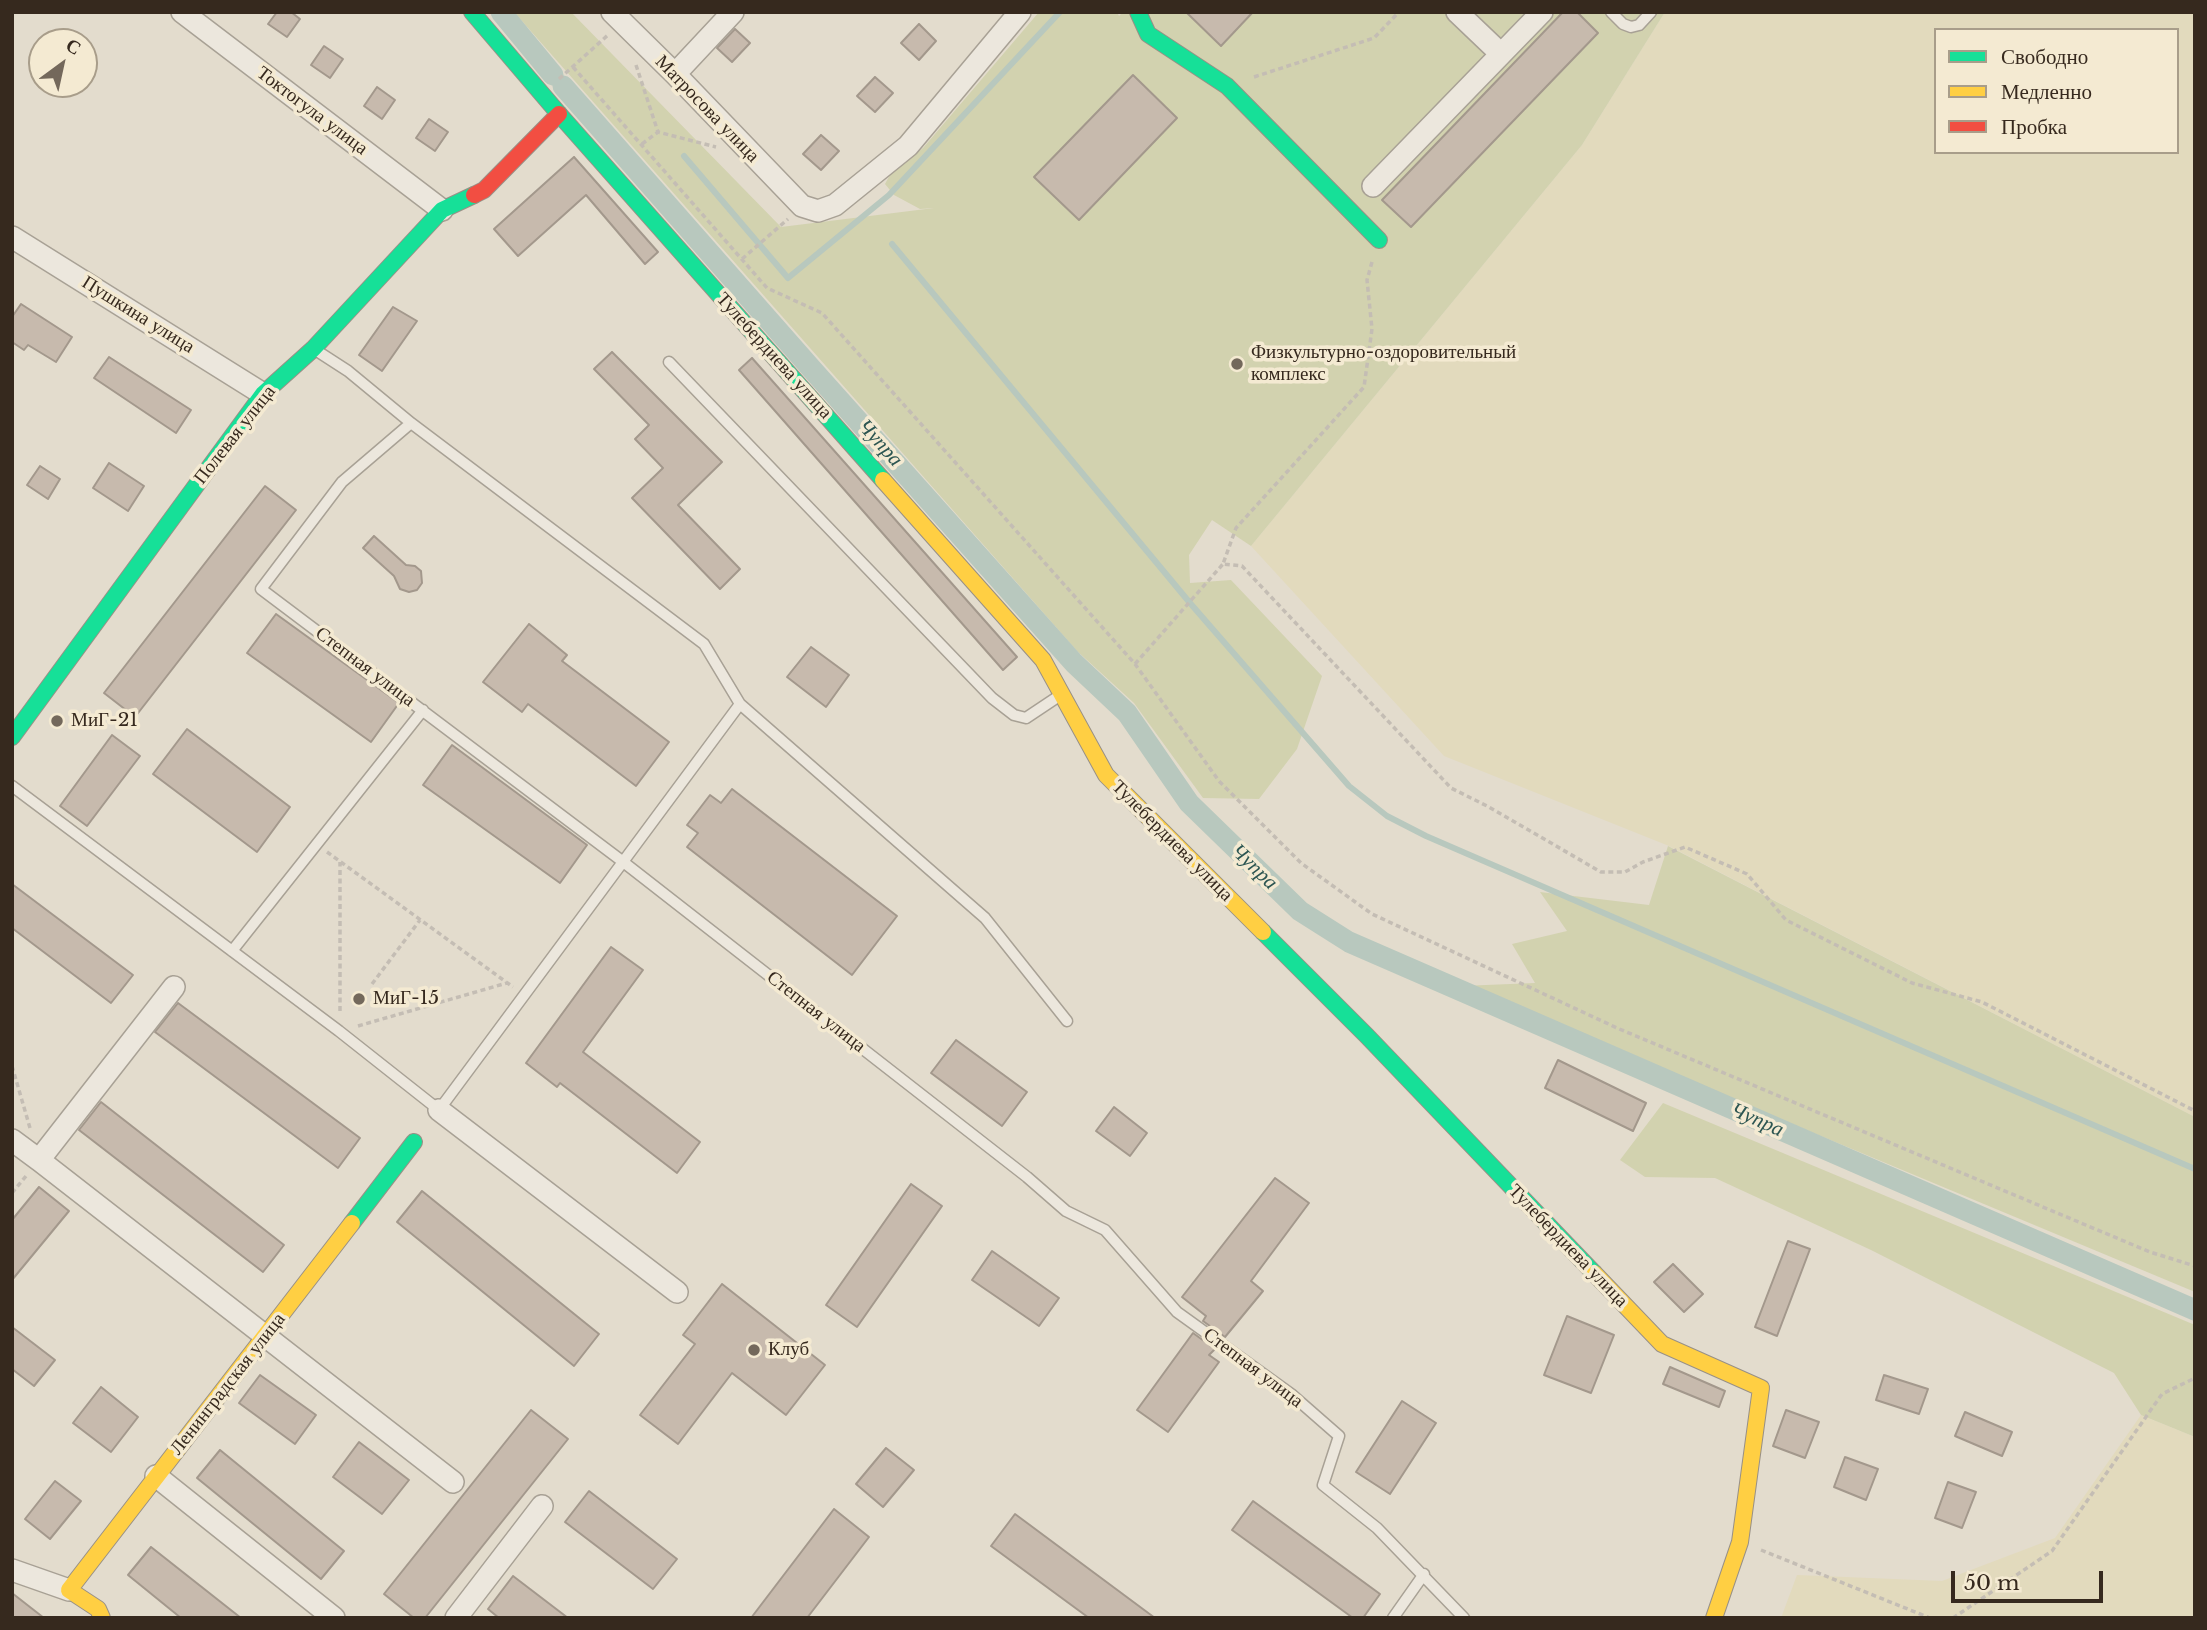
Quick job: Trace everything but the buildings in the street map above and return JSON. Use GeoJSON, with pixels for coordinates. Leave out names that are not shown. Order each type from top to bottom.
{"type":"FeatureCollection","features":[{"type":"Feature","properties":{"kind":"street","name":"Токтогула улица"},"geometry":{"type":"LineString","coordinates":[[182,12],[442,210]]}},
{"type":"Feature","properties":{"kind":"street","name":"Тулебердиева улица"},"geometry":{"type":"LineString","coordinates":[[472,12],[559,114],[1043,660],[1106,775],[1377,1045],[1662,1343],[1760,1388],[1740,1542],[1714,1618]]}},
{"type":"Feature","properties":{"kind":"street"},"geometry":{"type":"LineString","coordinates":[[675,74],[733,12]]}},
{"type":"Feature","properties":{"kind":"street","name":"Матросова улица"},"geometry":{"type":"LineString","coordinates":[[617,17],[802,206],[818,211],[835,205],[908,146],[1020,12]]}},
{"type":"Feature","properties":{"kind":"street"},"geometry":{"type":"LineString","coordinates":[[1138,12],[1148,34],[1227,86],[1379,240]]}},
{"type":"Feature","properties":{"kind":"street"},"geometry":{"type":"LineString","coordinates":[[1457,12],[1502,54]]}},
{"type":"Feature","properties":{"kind":"street"},"geometry":{"type":"LineString","coordinates":[[1373,186],[1542,12]]}},
{"type":"Feature","properties":{"kind":"street","name":"Полевая улица"},"geometry":{"type":"LineString","coordinates":[[12,737],[263,394],[313,349],[442,210],[484,190],[559,114]]}},
{"type":"Feature","properties":{"kind":"street","name":"Пушкина улица"},"geometry":{"type":"LineString","coordinates":[[12,237],[263,394]]}},
{"type":"Feature","properties":{"kind":"street"},"geometry":{"type":"LineString","coordinates":[[39,1160],[174,987]]}},
{"type":"Feature","properties":{"kind":"street"},"geometry":{"type":"LineString","coordinates":[[439,1110],[677,1292]]}},
{"type":"Feature","properties":{"kind":"street"},"geometry":{"type":"LineString","coordinates":[[12,1139],[453,1482]]}},
{"type":"Feature","properties":{"kind":"street","name":"Ленинградская улица"},"geometry":{"type":"LineString","coordinates":[[69,1590],[414,1142]]}},
{"type":"Feature","properties":{"kind":"street"},"geometry":{"type":"LineString","coordinates":[[156,1476],[334,1618]]}},
{"type":"Feature","properties":{"kind":"street"},"geometry":{"type":"LineString","coordinates":[[456,1618],[542,1506]]}},
{"type":"Feature","properties":{"kind":"street"},"geometry":{"type":"LineString","coordinates":[[12,1570],[69,1590],[97,1609],[102,1618]]}},
{"type":"Feature","properties":{"kind":"lane"},"geometry":{"type":"LineString","coordinates":[[1611,12],[1623,24],[1631,27],[1639,25],[1651,12]]}},
{"type":"Feature","properties":{"kind":"lane"},"geometry":{"type":"LineString","coordinates":[[313,349],[348,371],[411,423],[705,644],[740,704],[985,918],[1067,1021]]}},
{"type":"Feature","properties":{"kind":"lane"},"geometry":{"type":"LineString","coordinates":[[670,362],[998,704],[1014,715],[1026,718],[1062,695]]}},
{"type":"Feature","properties":{"kind":"lane","name":"Степная улица"},"geometry":{"type":"LineString","coordinates":[[411,423],[342,482],[261,589],[622,860],[1027,1177],[1066,1211],[1105,1230],[1177,1312],[1291,1394],[1339,1436],[1323,1485],[1377,1528],[1464,1618]]}},
{"type":"Feature","properties":{"kind":"lane"},"geometry":{"type":"LineString","coordinates":[[12,786],[340,1031],[439,1110],[740,704]]}},
{"type":"Feature","properties":{"kind":"lane"},"geometry":{"type":"LineString","coordinates":[[232,951],[423,710]]}},
{"type":"Feature","properties":{"kind":"lane"},"geometry":{"type":"LineString","coordinates":[[1393,1618],[1424,1574]]}},
{"type":"Feature","properties":{"kind":"path"},"geometry":{"type":"LineString","coordinates":[[1227,86],[1374,38],[1399,12]]}},
{"type":"Feature","properties":{"kind":"path"},"geometry":{"type":"LineString","coordinates":[[617,17],[573,67],[767,288],[822,313],[1135,664],[1219,781],[1301,863],[1372,914],[1617,1028],[2150,1252],[2195,1266]]}},
{"type":"Feature","properties":{"kind":"path"},"geometry":{"type":"LineString","coordinates":[[634,59],[658,132]]}},
{"type":"Feature","properties":{"kind":"path"},"geometry":{"type":"LineString","coordinates":[[641,145],[658,132]]}},
{"type":"Feature","properties":{"kind":"path"},"geometry":{"type":"LineString","coordinates":[[658,132],[719,148]]}},
{"type":"Feature","properties":{"kind":"path"},"geometry":{"type":"LineString","coordinates":[[742,259],[771,234]]}},
{"type":"Feature","properties":{"kind":"path"},"geometry":{"type":"LineString","coordinates":[[1135,664],[1223,564],[1236,528],[1364,387],[1372,329],[1367,280],[1379,240]]}},
{"type":"Feature","properties":{"kind":"path"},"geometry":{"type":"LineString","coordinates":[[1223,564],[1242,566],[1451,788],[1601,872],[1625,872],[1643,862],[1685,847],[1747,873],[1786,920],[1912,983],[1982,1002],[2195,1111]]}},
{"type":"Feature","properties":{"kind":"path"},"geometry":{"type":"LineString","coordinates":[[316,845],[524,995]]}},
{"type":"Feature","properties":{"kind":"path"},"geometry":{"type":"LineString","coordinates":[[340,862],[340,1031],[507,983]]}},
{"type":"Feature","properties":{"kind":"path"},"geometry":{"type":"LineString","coordinates":[[372,984],[420,920]]}},
{"type":"Feature","properties":{"kind":"path"},"geometry":{"type":"LineString","coordinates":[[1953,1618],[2052,1551],[2162,1394],[2195,1378]]}},
{"type":"Feature","properties":{"kind":"path"},"geometry":{"type":"LineString","coordinates":[[1740,1542],[1930,1618]]}},
{"type":"Feature","properties":{"kind":"shaded area"},"geometry":{"type":"Polygon","coordinates":[[[1665,12],[2195,12],[2195,1117],[1669,846],[1444,756],[1251,546],[1582,145],[1665,12]]]}},
{"type":"Feature","properties":{"kind":"shaded area"},"geometry":{"type":"Polygon","coordinates":[[[2141,1415],[2195,1437],[2195,1618],[1781,1618],[1797,1575],[1942,1581],[2055,1538],[2141,1415]]]}},
{"type":"Feature","properties":{"kind":"green space"},"geometry":{"type":"Polygon","coordinates":[[[514,12],[571,12],[781,227],[934,208],[920,209],[894,195],[885,184],[891,173],[923,148],[1039,12],[1117,12],[1119,16],[1123,12],[1665,12],[1582,145],[1251,546],[1212,520],[1189,555],[1190,583],[1231,580],[1322,676],[1297,749],[1259,799],[1203,798],[1134,703],[1077,651],[514,12]]]}},
{"type":"Feature","properties":{"kind":"green space"},"geometry":{"type":"Polygon","coordinates":[[[1668,846],[2195,1117],[2195,1292],[1461,986],[1535,983],[1512,944],[1567,931],[1540,892],[1649,905],[1668,846]]]}},
{"type":"Feature","properties":{"kind":"green space"},"geometry":{"type":"Polygon","coordinates":[[[1663,1103],[2195,1325],[2195,1437],[2141,1415],[2114,1373],[1871,1250],[1715,1178],[1645,1177],[1620,1160],[1663,1103]]]}},
{"type":"Feature","properties":{"kind":"waterway","name":"Чупра"},"geometry":{"type":"LineString","coordinates":[[501,12],[553,75]]}},
{"type":"Feature","properties":{"kind":"waterway"},"geometry":{"type":"LineString","coordinates":[[684,156],[788,278],[889,195],[1060,12]]}},
{"type":"Feature","properties":{"kind":"waterway","name":"Чупра"},"geometry":{"type":"LineString","coordinates":[[563,86],[1074,663],[1127,713],[1189,803],[1300,911],[1349,942],[2195,1310]]}},
{"type":"Feature","properties":{"kind":"waterway"},"geometry":{"type":"LineString","coordinates":[[892,244],[1190,603],[1349,786],[1387,816],[1426,836],[2195,1169]]}},
{"type":"Feature","properties":{"kind":"traffic: fast"},"geometry":{"type":"LineString","coordinates":[[472,12],[883,480]]}},
{"type":"Feature","properties":{"kind":"traffic: fast"},"geometry":{"type":"LineString","coordinates":[[1138,12],[1148,34],[1227,86],[1379,240]]}},
{"type":"Feature","properties":{"kind":"traffic: fast"},"geometry":{"type":"LineString","coordinates":[[12,737],[263,394],[313,349],[442,210],[474,195]]}},
{"type":"Feature","properties":{"kind":"traffic: fast"},"geometry":{"type":"LineString","coordinates":[[1263,932],[1367,1036],[1594,1273]]}},
{"type":"Feature","properties":{"kind":"traffic: fast"},"geometry":{"type":"LineString","coordinates":[[352,1223],[414,1142]]}},
{"type":"Feature","properties":{"kind":"traffic: slow"},"geometry":{"type":"LineString","coordinates":[[883,480],[1043,660],[1106,775],[1263,932]]}},
{"type":"Feature","properties":{"kind":"traffic: slow"},"geometry":{"type":"LineString","coordinates":[[102,1618],[98,1609],[69,1590],[352,1223]]}},
{"type":"Feature","properties":{"kind":"traffic: slow"},"geometry":{"type":"LineString","coordinates":[[1594,1273],[1662,1344],[1761,1388],[1740,1542],[1714,1618]]}},
{"type":"Feature","properties":{"kind":"traffic: jam"},"geometry":{"type":"LineString","coordinates":[[474,195],[484,190],[559,114]]}},
{"type":"Feature","properties":{"kind":"place","name":"Физкультурно-оздоровительный комплекс"},"geometry":{"type":"Point","coordinates":[1237,364]}},
{"type":"Feature","properties":{"kind":"place","name":"МиГ-21"},"geometry":{"type":"Point","coordinates":[57,721]}},
{"type":"Feature","properties":{"kind":"place","name":"МиГ-15"},"geometry":{"type":"Point","coordinates":[359,999]}},
{"type":"Feature","properties":{"kind":"place","name":"Клуб"},"geometry":{"type":"Point","coordinates":[754,1350]}}]}
